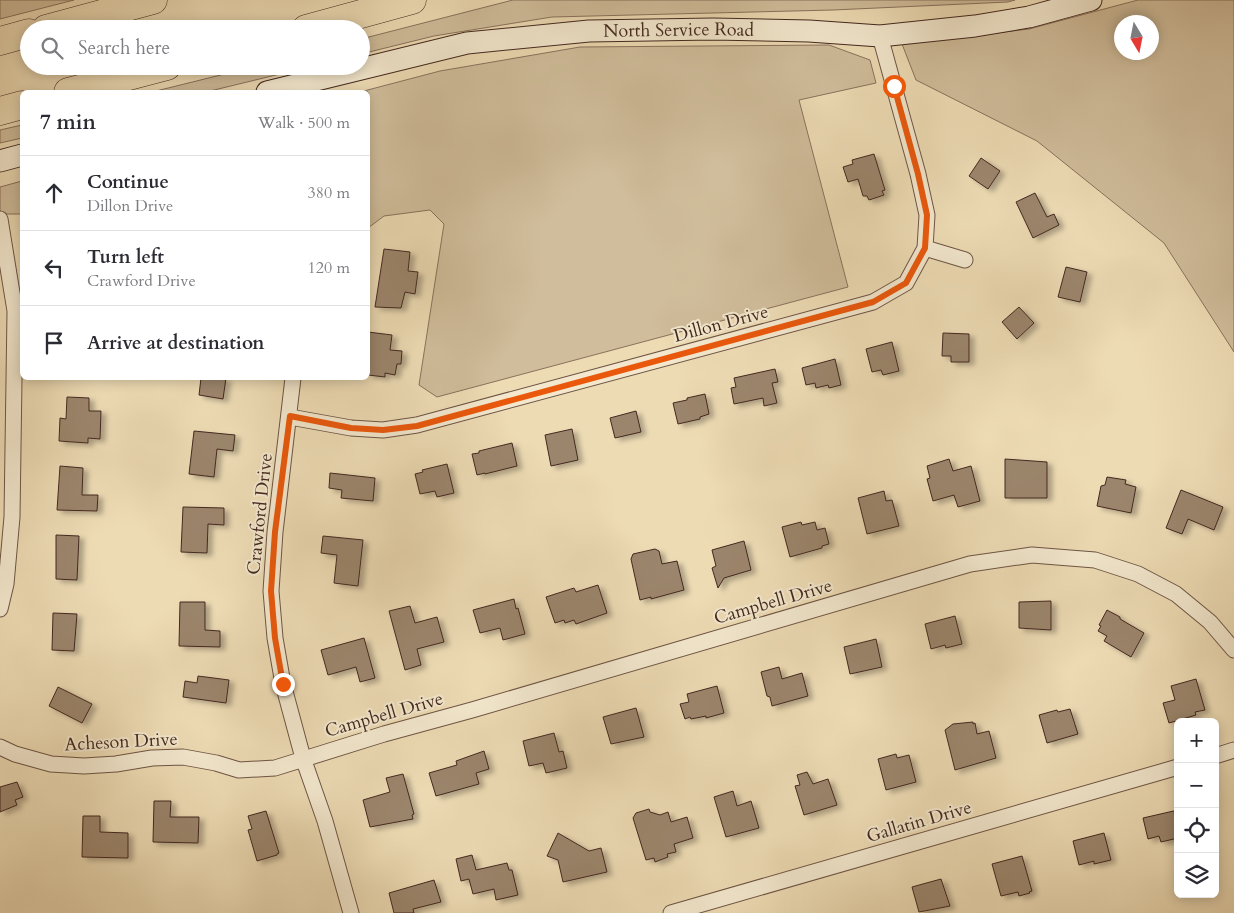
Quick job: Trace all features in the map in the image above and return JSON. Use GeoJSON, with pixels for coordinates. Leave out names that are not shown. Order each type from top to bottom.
{"type":"FeatureCollection","features":[{"type":"Feature","properties":{"kind":"highway"},"geometry":{"type":"LineString","coordinates":[[79,20],[153,0]]}},
{"type":"Feature","properties":{"kind":"highway"},"geometry":{"type":"LineString","coordinates":[[339,20],[412,0]]}},
{"type":"Feature","properties":{"kind":"highway"},"geometry":{"type":"LineString","coordinates":[[0,41],[20,35]]}},
{"type":"Feature","properties":{"kind":"highway"},"geometry":{"type":"LineString","coordinates":[[76,90],[133,75]]}},
{"type":"Feature","properties":{"kind":"highway"},"geometry":{"type":"LineString","coordinates":[[0,110],[20,105]]}},
{"type":"Feature","properties":{"kind":"main road","name":"North Service Road"},"geometry":{"type":"LineString","coordinates":[[370,67],[468,43],[589,31],[713,29],[809,31],[880,36],[975,26],[1029,17],[1091,0]]}},
{"type":"Feature","properties":{"kind":"main road","name":"North Service Road"},"geometry":{"type":"LineString","coordinates":[[275,90],[337,75]]}},
{"type":"Feature","properties":{"kind":"main road"},"geometry":{"type":"LineString","coordinates":[[0,161],[20,156]]}},
{"type":"Feature","properties":{"kind":"street","name":"Dillon Drive"},"geometry":{"type":"LineString","coordinates":[[290,416],[351,428],[383,430],[417,426],[873,302],[906,283],[925,248],[927,215],[918,174],[880,36]]}},
{"type":"Feature","properties":{"kind":"street"},"geometry":{"type":"LineString","coordinates":[[0,219],[15,311],[7,374],[12,517],[6,584],[0,608]]}},
{"type":"Feature","properties":{"kind":"street"},"geometry":{"type":"LineString","coordinates":[[925,248],[965,260]]}},
{"type":"Feature","properties":{"kind":"street","name":"Crawford Drive"},"geometry":{"type":"LineString","coordinates":[[293,380],[275,532],[271,591],[275,638],[283,684],[351,913]]}},
{"type":"Feature","properties":{"kind":"street","name":"Campbell Drive"},"geometry":{"type":"LineString","coordinates":[[304,758],[970,564],[1032,555],[1095,560],[1138,574],[1176,594],[1210,622],[1234,650]]}},
{"type":"Feature","properties":{"kind":"street","name":"Acheson Drive"},"geometry":{"type":"LineString","coordinates":[[0,747],[15,754],[51,764],[84,766],[116,764],[152,758],[183,757],[216,763],[239,770],[275,768],[304,758]]}},
{"type":"Feature","properties":{"kind":"street"},"geometry":{"type":"LineString","coordinates":[[1219,755],[1234,750]]}},
{"type":"Feature","properties":{"kind":"street","name":"Gallatin Drive"},"geometry":{"type":"LineString","coordinates":[[671,913],[1174,768]]}},
{"type":"Feature","properties":{"kind":"shaded area"},"geometry":{"type":"Polygon","coordinates":[[[0,0],[74,0],[0,19],[0,0]]]}},
{"type":"Feature","properties":{"kind":"shaded area"},"geometry":{"type":"Polygon","coordinates":[[[513,0],[1015,0],[1008,2],[833,10],[552,17],[434,36],[370,52],[370,37],[513,0]]]}},
{"type":"Feature","properties":{"kind":"shaded area"},"geometry":{"type":"Polygon","coordinates":[[[1138,0],[1234,0],[1234,352],[1164,243],[1037,141],[916,80],[902,44],[1029,29],[1138,0]]]}},
{"type":"Feature","properties":{"kind":"shaded area"},"geometry":{"type":"Polygon","coordinates":[[[829,45],[870,60],[876,83],[799,100],[848,287],[437,397],[419,385],[444,224],[430,210],[384,216],[370,226],[370,90],[368,90],[440,71],[580,47],[829,45]]]}},
{"type":"Feature","properties":{"kind":"shaded area"},"geometry":{"type":"Polygon","coordinates":[[[221,75],[276,75],[214,90],[160,90],[221,75]]]}},
{"type":"Feature","properties":{"kind":"shaded area"},"geometry":{"type":"Polygon","coordinates":[[[20,125],[20,138],[0,143],[0,130],[20,125]]]}},
{"type":"Feature","properties":{"kind":"shaded area"},"geometry":{"type":"Polygon","coordinates":[[[20,182],[20,214],[0,214],[0,187],[20,182]]]}},
{"type":"Feature","properties":{"kind":"building"},"geometry":{"type":"Polygon","coordinates":[[[874,154],[885,190],[882,191],[884,195],[869,200],[867,196],[863,196],[858,179],[848,182],[843,167],[853,164],[852,160],[874,154]]]}},
{"type":"Feature","properties":{"kind":"building"},"geometry":{"type":"Polygon","coordinates":[[[981,158],[1000,171],[988,189],[969,176],[981,158]]]}},
{"type":"Feature","properties":{"kind":"building"},"geometry":{"type":"Polygon","coordinates":[[[1035,193],[1047,217],[1054,214],[1059,225],[1033,238],[1016,202],[1035,193]]]}},
{"type":"Feature","properties":{"kind":"building"},"geometry":{"type":"Polygon","coordinates":[[[384,249],[410,252],[408,271],[418,272],[415,294],[405,292],[401,308],[375,307],[384,249]]]}},
{"type":"Feature","properties":{"kind":"building"},"geometry":{"type":"Polygon","coordinates":[[[1066,267],[1087,272],[1080,302],[1058,297],[1066,267]]]}},
{"type":"Feature","properties":{"kind":"building"},"geometry":{"type":"Polygon","coordinates":[[[1019,307],[1034,323],[1017,339],[1002,322],[1019,307]]]}},
{"type":"Feature","properties":{"kind":"building"},"geometry":{"type":"Polygon","coordinates":[[[370,332],[392,335],[390,350],[402,351],[401,364],[397,364],[395,375],[385,373],[385,377],[370,375],[370,332]]]}},
{"type":"Feature","properties":{"kind":"building"},"geometry":{"type":"Polygon","coordinates":[[[943,333],[969,334],[969,362],[951,362],[951,356],[942,356],[943,333]]]}},
{"type":"Feature","properties":{"kind":"building"},"geometry":{"type":"Polygon","coordinates":[[[892,342],[899,371],[883,375],[881,370],[872,372],[866,349],[892,342]]]}},
{"type":"Feature","properties":{"kind":"building"},"geometry":{"type":"Polygon","coordinates":[[[835,359],[841,385],[829,388],[828,385],[816,388],[815,383],[806,385],[802,368],[835,359]]]}},
{"type":"Feature","properties":{"kind":"building"},"geometry":{"type":"Polygon","coordinates":[[[775,369],[778,382],[772,383],[777,403],[764,406],[763,398],[734,404],[731,388],[736,387],[734,378],[775,369]]]}},
{"type":"Feature","properties":{"kind":"building"},"geometry":{"type":"Polygon","coordinates":[[[201,380],[226,380],[223,399],[199,395],[201,380]]]}},
{"type":"Feature","properties":{"kind":"building"},"geometry":{"type":"Polygon","coordinates":[[[705,394],[709,414],[700,417],[700,419],[678,424],[673,403],[705,394]]]}},
{"type":"Feature","properties":{"kind":"building"},"geometry":{"type":"Polygon","coordinates":[[[67,397],[89,398],[89,411],[101,411],[100,439],[88,438],[88,443],[59,441],[60,418],[66,419],[67,397]]]}},
{"type":"Feature","properties":{"kind":"building"},"geometry":{"type":"Polygon","coordinates":[[[636,411],[641,432],[615,438],[610,418],[636,411]]]}},
{"type":"Feature","properties":{"kind":"building"},"geometry":{"type":"Polygon","coordinates":[[[572,429],[578,460],[551,466],[545,435],[572,429]]]}},
{"type":"Feature","properties":{"kind":"building"},"geometry":{"type":"Polygon","coordinates":[[[194,431],[235,435],[233,451],[217,449],[214,477],[189,474],[194,431]]]}},
{"type":"Feature","properties":{"kind":"building"},"geometry":{"type":"Polygon","coordinates":[[[512,443],[517,466],[477,475],[472,454],[512,443]]]}},
{"type":"Feature","properties":{"kind":"building"},"geometry":{"type":"Polygon","coordinates":[[[949,459],[953,471],[971,466],[980,501],[958,507],[954,495],[933,501],[927,479],[930,478],[927,466],[949,459]]]}},
{"type":"Feature","properties":{"kind":"building"},"geometry":{"type":"Polygon","coordinates":[[[1005,459],[1047,462],[1047,498],[1005,498],[1005,459]]]}},
{"type":"Feature","properties":{"kind":"building"},"geometry":{"type":"Polygon","coordinates":[[[447,464],[454,493],[437,497],[435,491],[420,494],[415,474],[423,472],[422,470],[447,464]]]}},
{"type":"Feature","properties":{"kind":"building"},"geometry":{"type":"Polygon","coordinates":[[[60,466],[83,468],[82,495],[98,495],[97,511],[57,510],[60,466]]]}},
{"type":"Feature","properties":{"kind":"building"},"geometry":{"type":"Polygon","coordinates":[[[330,473],[375,478],[373,501],[341,498],[342,490],[329,488],[330,473]]]}},
{"type":"Feature","properties":{"kind":"building"},"geometry":{"type":"Polygon","coordinates":[[[1107,477],[1126,480],[1125,484],[1136,487],[1131,513],[1097,506],[1101,486],[1105,485],[1107,477]]]}},
{"type":"Feature","properties":{"kind":"building"},"geometry":{"type":"Polygon","coordinates":[[[1181,490],[1223,507],[1214,530],[1188,519],[1182,534],[1166,528],[1181,490]]]}},
{"type":"Feature","properties":{"kind":"building"},"geometry":{"type":"Polygon","coordinates":[[[884,491],[886,501],[892,500],[899,526],[867,534],[858,498],[884,491]]]}},
{"type":"Feature","properties":{"kind":"building"},"geometry":{"type":"Polygon","coordinates":[[[183,507],[224,508],[224,525],[208,524],[207,553],[181,552],[183,507]]]}},
{"type":"Feature","properties":{"kind":"building"},"geometry":{"type":"Polygon","coordinates":[[[801,522],[802,525],[815,522],[817,530],[825,528],[829,544],[822,546],[822,548],[790,557],[782,527],[801,522]]]}},
{"type":"Feature","properties":{"kind":"building"},"geometry":{"type":"Polygon","coordinates":[[[56,535],[79,536],[77,580],[56,579],[56,535]]]}},
{"type":"Feature","properties":{"kind":"building"},"geometry":{"type":"Polygon","coordinates":[[[323,536],[363,540],[358,586],[334,583],[337,555],[321,553],[323,536]]]}},
{"type":"Feature","properties":{"kind":"building"},"geometry":{"type":"Polygon","coordinates":[[[744,541],[751,570],[724,578],[718,588],[712,568],[716,566],[712,550],[744,541]]]}},
{"type":"Feature","properties":{"kind":"building"},"geometry":{"type":"Polygon","coordinates":[[[655,549],[659,551],[662,564],[677,561],[684,590],[640,600],[631,559],[633,554],[655,549]]]}},
{"type":"Feature","properties":{"kind":"building"},"geometry":{"type":"Polygon","coordinates":[[[598,585],[607,613],[576,624],[574,620],[565,623],[564,620],[555,623],[546,597],[574,588],[576,592],[598,585]]]}},
{"type":"Feature","properties":{"kind":"building"},"geometry":{"type":"Polygon","coordinates":[[[514,599],[525,634],[503,640],[500,628],[480,633],[473,610],[514,599]]]}},
{"type":"Feature","properties":{"kind":"building"},"geometry":{"type":"Polygon","coordinates":[[[1051,601],[1051,630],[1019,628],[1019,602],[1051,601]]]}},
{"type":"Feature","properties":{"kind":"building"},"geometry":{"type":"Polygon","coordinates":[[[180,602],[205,602],[205,630],[220,631],[220,647],[179,646],[180,602]]]}},
{"type":"Feature","properties":{"kind":"building"},"geometry":{"type":"Polygon","coordinates":[[[410,606],[415,623],[437,617],[444,642],[417,649],[421,665],[405,670],[389,611],[410,606]]]}},
{"type":"Feature","properties":{"kind":"building"},"geometry":{"type":"Polygon","coordinates":[[[1107,610],[1144,633],[1131,657],[1104,641],[1107,636],[1098,631],[1107,610]]]}},
{"type":"Feature","properties":{"kind":"building"},"geometry":{"type":"Polygon","coordinates":[[[53,613],[77,614],[74,651],[52,650],[53,613]]]}},
{"type":"Feature","properties":{"kind":"building"},"geometry":{"type":"Polygon","coordinates":[[[955,616],[962,644],[946,648],[945,645],[931,649],[925,624],[955,616]]]}},
{"type":"Feature","properties":{"kind":"building"},"geometry":{"type":"Polygon","coordinates":[[[364,638],[375,678],[360,682],[356,667],[328,675],[321,650],[364,638]]]}},
{"type":"Feature","properties":{"kind":"building"},"geometry":{"type":"Polygon","coordinates":[[[876,639],[882,667],[850,674],[844,647],[876,639]]]}},
{"type":"Feature","properties":{"kind":"building"},"geometry":{"type":"Polygon","coordinates":[[[779,667],[782,679],[802,673],[808,696],[772,706],[770,697],[767,696],[761,672],[779,667]]]}},
{"type":"Feature","properties":{"kind":"building"},"geometry":{"type":"Polygon","coordinates":[[[198,676],[229,680],[226,703],[183,697],[185,681],[197,683],[198,676]]]}},
{"type":"Feature","properties":{"kind":"building"},"geometry":{"type":"Polygon","coordinates":[[[1196,679],[1205,710],[1195,712],[1196,715],[1186,718],[1174,718],[1174,722],[1169,723],[1163,703],[1175,700],[1171,686],[1196,679]]]}},
{"type":"Feature","properties":{"kind":"building"},"geometry":{"type":"Polygon","coordinates":[[[717,686],[724,713],[706,718],[706,716],[685,719],[680,704],[689,702],[687,694],[717,686]]]}},
{"type":"Feature","properties":{"kind":"building"},"geometry":{"type":"Polygon","coordinates":[[[58,687],[92,704],[82,723],[49,706],[58,687]]]}},
{"type":"Feature","properties":{"kind":"building"},"geometry":{"type":"Polygon","coordinates":[[[636,708],[644,737],[611,744],[603,717],[636,708]]]}},
{"type":"Feature","properties":{"kind":"building"},"geometry":{"type":"Polygon","coordinates":[[[1070,709],[1078,734],[1047,743],[1039,715],[1070,709]]]}},
{"type":"Feature","properties":{"kind":"building"},"geometry":{"type":"Polygon","coordinates":[[[973,722],[973,724],[975,723],[977,734],[989,731],[996,758],[955,770],[945,730],[953,724],[973,722]]]}},
{"type":"Feature","properties":{"kind":"building"},"geometry":{"type":"Polygon","coordinates":[[[554,733],[559,752],[563,751],[567,768],[546,773],[543,763],[529,766],[523,741],[554,733]]]}},
{"type":"Feature","properties":{"kind":"building"},"geometry":{"type":"Polygon","coordinates":[[[484,751],[489,769],[476,773],[479,784],[436,796],[429,773],[457,765],[456,761],[484,751]]]}},
{"type":"Feature","properties":{"kind":"building"},"geometry":{"type":"Polygon","coordinates":[[[896,754],[897,758],[909,755],[916,782],[886,790],[878,759],[896,754]]]}},
{"type":"Feature","properties":{"kind":"building"},"geometry":{"type":"Polygon","coordinates":[[[807,772],[813,784],[828,779],[837,805],[804,815],[795,786],[800,785],[797,775],[807,772]]]}},
{"type":"Feature","properties":{"kind":"building"},"geometry":{"type":"Polygon","coordinates":[[[403,774],[414,814],[412,815],[413,819],[370,827],[363,800],[390,792],[386,778],[403,774]]]}},
{"type":"Feature","properties":{"kind":"building"},"geometry":{"type":"Polygon","coordinates":[[[17,782],[23,797],[15,800],[17,805],[0,812],[0,787],[17,782]]]}},
{"type":"Feature","properties":{"kind":"building"},"geometry":{"type":"Polygon","coordinates":[[[733,791],[737,806],[751,801],[759,828],[726,837],[714,797],[733,791]]]}},
{"type":"Feature","properties":{"kind":"building"},"geometry":{"type":"Polygon","coordinates":[[[154,801],[171,801],[170,817],[199,817],[198,843],[153,842],[154,801]]]}},
{"type":"Feature","properties":{"kind":"building"},"geometry":{"type":"Polygon","coordinates":[[[649,809],[650,812],[660,815],[668,812],[671,822],[687,817],[693,838],[674,844],[676,852],[667,854],[668,857],[655,862],[654,858],[646,860],[633,818],[636,813],[649,809]]]}},
{"type":"Feature","properties":{"kind":"building"},"geometry":{"type":"Polygon","coordinates":[[[266,811],[279,853],[257,861],[248,830],[252,829],[248,816],[266,811]]]}},
{"type":"Feature","properties":{"kind":"building"},"geometry":{"type":"Polygon","coordinates":[[[1174,811],[1174,839],[1161,842],[1159,836],[1148,839],[1143,818],[1174,811]]]}},
{"type":"Feature","properties":{"kind":"building"},"geometry":{"type":"Polygon","coordinates":[[[83,816],[100,816],[100,832],[128,833],[128,858],[82,857],[83,816]]]}},
{"type":"Feature","properties":{"kind":"building"},"geometry":{"type":"Polygon","coordinates":[[[558,833],[589,851],[601,848],[607,872],[563,882],[558,860],[547,856],[558,833]]]}},
{"type":"Feature","properties":{"kind":"building"},"geometry":{"type":"Polygon","coordinates":[[[1104,833],[1111,860],[1094,864],[1094,861],[1079,865],[1073,841],[1104,833]]]}},
{"type":"Feature","properties":{"kind":"building"},"geometry":{"type":"Polygon","coordinates":[[[472,855],[476,870],[507,863],[509,870],[512,870],[518,895],[496,900],[494,889],[473,894],[469,879],[461,881],[456,859],[472,855]]]}},
{"type":"Feature","properties":{"kind":"building"},"geometry":{"type":"Polygon","coordinates":[[[1022,856],[1032,891],[1019,896],[1018,892],[1001,896],[992,864],[1022,856]]]}},
{"type":"Feature","properties":{"kind":"building"},"geometry":{"type":"Polygon","coordinates":[[[941,879],[950,906],[919,912],[912,887],[941,879]]]}},
{"type":"Feature","properties":{"kind":"building"},"geometry":{"type":"Polygon","coordinates":[[[434,880],[441,902],[413,909],[414,913],[394,913],[389,893],[434,880]]]}},
{"type":"Feature","properties":{"kind":"route"},"geometry":{"type":"LineString","coordinates":[[283,684],[275,638],[271,591],[275,532],[290,416],[351,428],[383,430],[417,426],[873,302],[906,283],[925,248],[927,215],[894,86]]}}]}
